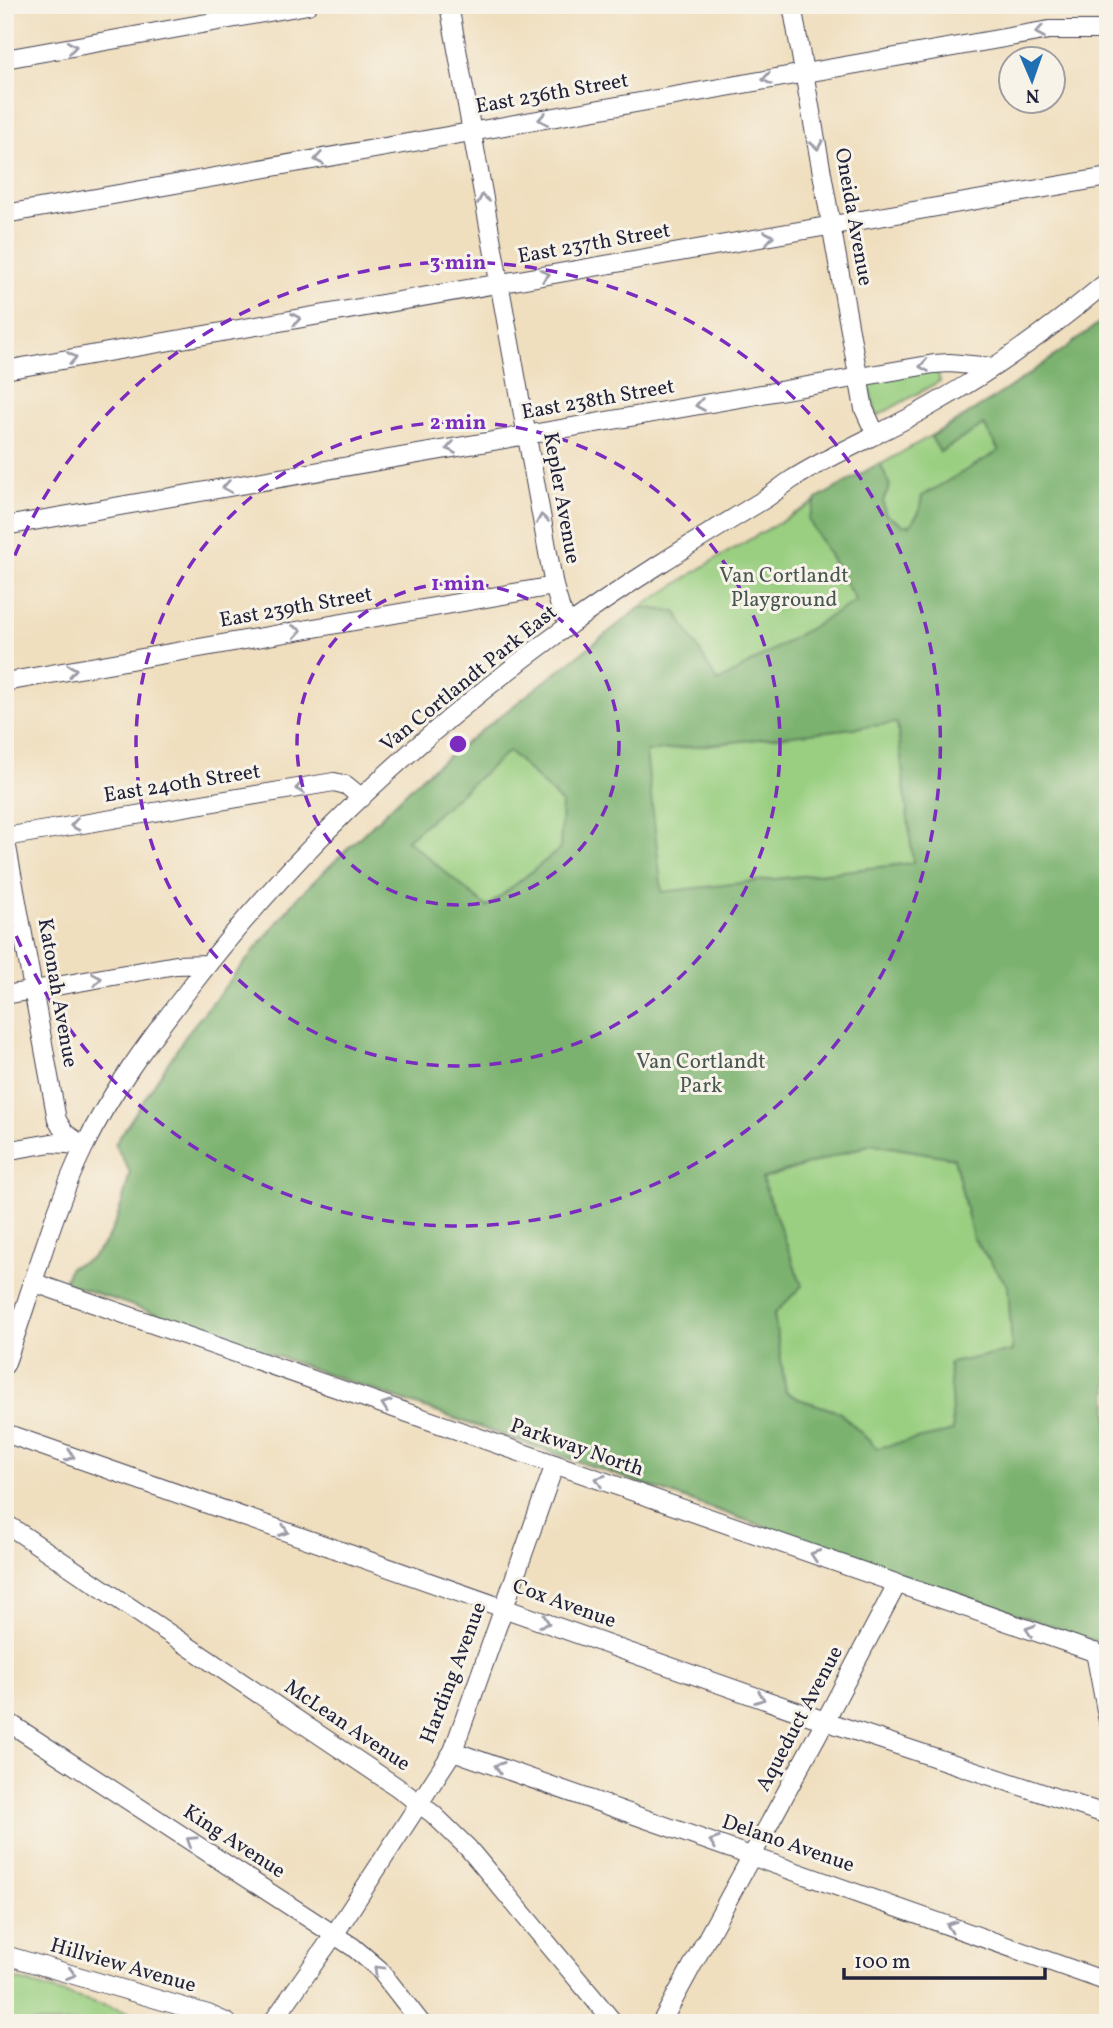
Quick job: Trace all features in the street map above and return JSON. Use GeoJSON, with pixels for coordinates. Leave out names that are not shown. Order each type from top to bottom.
{"type":"FeatureCollection","features":[{"type":"Feature","properties":{"kind":"street"},"geometry":{"type":"LineString","coordinates":[[5,59],[308,5]]}},
{"type":"Feature","properties":{"kind":"street","name":"Kepler Avenue"},"geometry":{"type":"LineString","coordinates":[[449,5],[554,586]]}},
{"type":"Feature","properties":{"kind":"street","name":"Oneida Avenue"},"geometry":{"type":"LineString","coordinates":[[792,5],[864,409],[876,435]]}},
{"type":"Feature","properties":{"kind":"street","name":"East 236th Street"},"geometry":{"type":"LineString","coordinates":[[5,214],[1049,30],[1108,30]]}},
{"type":"Feature","properties":{"kind":"street","name":"East 237th Street"},"geometry":{"type":"LineString","coordinates":[[5,370],[1108,177]]}},
{"type":"Feature","properties":{"kind":"street","name":"Van Cortlandt Park East"},"geometry":{"type":"LineString","coordinates":[[5,1365],[11,1331],[84,1146],[98,1120],[145,1048],[208,964],[302,855],[362,798],[482,693],[570,625],[660,563],[769,496],[790,480],[933,405],[992,368],[1108,281]]}},
{"type":"Feature","properties":{"kind":"street","name":"East 238th Street"},"geometry":{"type":"LineString","coordinates":[[5,526],[941,363],[992,368]]}},
{"type":"Feature","properties":{"kind":"street"},"geometry":{"type":"LineString","coordinates":[[554,586],[561,610],[570,625]]}},
{"type":"Feature","properties":{"kind":"street","name":"East 239th Street"},"geometry":{"type":"LineString","coordinates":[[5,682],[554,586]]}},
{"type":"Feature","properties":{"kind":"street","name":"East 240th Street"},"geometry":{"type":"LineString","coordinates":[[5,836],[334,782],[346,785],[362,798]]}},
{"type":"Feature","properties":{"kind":"street","name":"Katonah Avenue"},"geometry":{"type":"LineString","coordinates":[[5,836],[58,1125],[84,1146]]}},
{"type":"Feature","properties":{"kind":"street"},"geometry":{"type":"LineString","coordinates":[[5,995],[176,965],[208,964]]}},
{"type":"Feature","properties":{"kind":"street"},"geometry":{"type":"LineString","coordinates":[[5,1151],[58,1143],[84,1146]]}},
{"type":"Feature","properties":{"kind":"street","name":"Parkway North"},"geometry":{"type":"LineString","coordinates":[[32,1282],[1101,1655]]}},
{"type":"Feature","properties":{"kind":"street","name":"Cox Avenue"},"geometry":{"type":"LineString","coordinates":[[5,1433],[825,1721],[1108,1815]]}},
{"type":"Feature","properties":{"kind":"street","name":"Harding Avenue"},"geometry":{"type":"LineString","coordinates":[[272,2023],[334,1935],[453,1751],[555,1464]]}},
{"type":"Feature","properties":{"kind":"street","name":"McLean Avenue"},"geometry":{"type":"LineString","coordinates":[[5,1523],[418,1803],[444,1824],[475,1856],[614,2023]]}},
{"type":"Feature","properties":{"kind":"street","name":"Aqueduct Avenue"},"geometry":{"type":"LineString","coordinates":[[662,2023],[897,1584]]}},
{"type":"Feature","properties":{"kind":"street"},"geometry":{"type":"LineString","coordinates":[[1101,1655],[1108,1721]]}},
{"type":"Feature","properties":{"kind":"street","name":"King Avenue"},"geometry":{"type":"LineString","coordinates":[[5,1720],[334,1935],[379,1969],[421,2023]]}},
{"type":"Feature","properties":{"kind":"street","name":"Delano Avenue"},"geometry":{"type":"LineString","coordinates":[[453,1751],[1108,1982]]}},
{"type":"Feature","properties":{"kind":"street","name":"Hillview Avenue"},"geometry":{"type":"LineString","coordinates":[[5,1955],[208,2014],[228,2023]]}},
{"type":"Feature","properties":{"kind":"green space","name":"Van Cortlandt Park"},"geometry":{"type":"Polygon","coordinates":[[[1108,316],[1108,1647],[64,1282],[70,1267],[91,1258],[112,1230],[130,1172],[115,1144],[189,1031],[299,896],[423,776],[641,607],[714,560],[993,400],[1108,316]]]}},
{"type":"Feature","properties":{"kind":"green space","name":"Van Cortlandt Park"},"geometry":{"type":"Polygon","coordinates":[[[1108,316],[1108,1646],[64,1282],[70,1267],[91,1258],[112,1230],[130,1172],[115,1144],[189,1031],[299,896],[423,776],[641,607],[676,612],[718,682],[856,601],[808,519],[817,499],[880,463],[890,486],[883,501],[885,514],[903,525],[910,525],[919,512],[922,496],[999,451],[984,425],[940,452],[931,437],[1021,380],[1108,316]],[[897,723],[646,752],[662,892],[913,863],[897,723]],[[509,751],[407,840],[487,907],[560,849],[562,803],[509,751]],[[872,1144],[762,1179],[802,1286],[774,1314],[786,1392],[839,1412],[877,1448],[953,1431],[949,1363],[1012,1351],[1008,1286],[973,1238],[954,1158],[872,1144]]]}},
{"type":"Feature","properties":{"kind":"green space"},"geometry":{"type":"Polygon","coordinates":[[[936,367],[940,381],[877,416],[866,379],[936,367]]]}},
{"type":"Feature","properties":{"kind":"green space"},"geometry":{"type":"Polygon","coordinates":[[[5,1976],[164,2023],[5,2023],[5,1976]]]}},
{"type":"Feature","properties":{"kind":"park label","name":"Van Cortlandt Playground"},"geometry":{"type":"Point","coordinates":[784,588]}}]}
